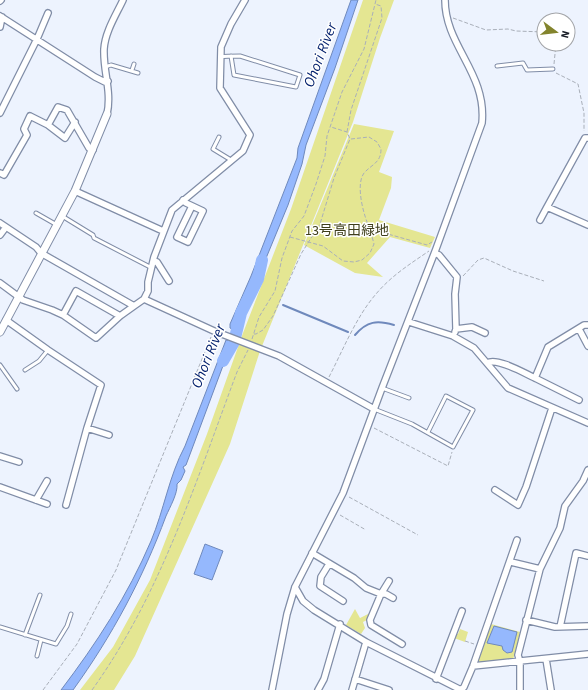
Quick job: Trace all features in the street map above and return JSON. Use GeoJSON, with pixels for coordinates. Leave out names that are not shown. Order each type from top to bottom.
{"type":"FeatureCollection","features":[{"type":"Feature","properties":{"kind":"street"},"geometry":{"type":"LineString","coordinates":[[0,332],[75,191],[107,114],[109,105],[108,81],[105,67],[104,49],[108,30],[123,0]]}},
{"type":"Feature","properties":{"kind":"street"},"geometry":{"type":"LineString","coordinates":[[0,283],[23,300],[63,315],[96,338],[120,316],[144,299],[148,291],[153,261],[172,210],[243,151],[250,135],[220,88],[221,47],[231,24],[245,0]]}},
{"type":"Feature","properties":{"kind":"street"},"geometry":{"type":"LineString","coordinates":[[272,690],[287,614],[295,587],[343,493],[368,424],[436,251],[482,123],[484,109],[478,84],[453,34],[448,18],[445,0]]}},
{"type":"Feature","properties":{"kind":"street"},"geometry":{"type":"LineString","coordinates":[[0,113],[37,39],[48,13]]}},
{"type":"Feature","properties":{"kind":"street"},"geometry":{"type":"LineString","coordinates":[[0,27],[1,16],[95,77],[105,82],[108,81]]}},
{"type":"Feature","properties":{"kind":"street"},"geometry":{"type":"LineString","coordinates":[[48,124],[58,106],[67,110],[89,148],[92,150]]}},
{"type":"Feature","properties":{"kind":"street"},"geometry":{"type":"LineString","coordinates":[[0,173],[4,175],[27,135],[24,129],[30,116],[48,124],[65,138],[75,122]]}},
{"type":"Feature","properties":{"kind":"street"},"geometry":{"type":"LineString","coordinates":[[540,220],[586,138]]}},
{"type":"Feature","properties":{"kind":"street"},"geometry":{"type":"LineString","coordinates":[[75,191],[163,232]]}},
{"type":"Feature","properties":{"kind":"street"},"geometry":{"type":"LineString","coordinates":[[183,200],[203,211],[188,242],[178,237],[192,206]]}},
{"type":"Feature","properties":{"kind":"street"},"geometry":{"type":"LineString","coordinates":[[547,207],[588,224]]}},
{"type":"Feature","properties":{"kind":"street"},"geometry":{"type":"LineString","coordinates":[[0,223],[36,247],[41,253],[134,306]]}},
{"type":"Feature","properties":{"kind":"street"},"geometry":{"type":"LineString","coordinates":[[0,235],[6,227]]}},
{"type":"Feature","properties":{"kind":"street"},"geometry":{"type":"LineString","coordinates":[[436,251],[457,278],[455,294],[456,329],[454,336]]}},
{"type":"Feature","properties":{"kind":"street"},"geometry":{"type":"LineString","coordinates":[[153,261],[157,262],[169,281]]}},
{"type":"Feature","properties":{"kind":"street"},"geometry":{"type":"LineString","coordinates":[[63,315],[76,291],[120,316]]}},
{"type":"Feature","properties":{"kind":"street"},"geometry":{"type":"LineString","coordinates":[[144,299],[214,331],[279,356],[374,409]]}},
{"type":"Feature","properties":{"kind":"street"},"geometry":{"type":"LineString","coordinates":[[6,320],[101,385],[87,428],[66,505]]}},
{"type":"Feature","properties":{"kind":"street"},"geometry":{"type":"LineString","coordinates":[[409,322],[454,336],[474,348],[508,388],[588,423]]}},
{"type":"Feature","properties":{"kind":"street"},"geometry":{"type":"LineString","coordinates":[[535,378],[548,347],[578,329],[588,325]]}},
{"type":"Feature","properties":{"kind":"street"},"geometry":{"type":"LineString","coordinates":[[456,329],[472,327],[485,333]]}},
{"type":"Feature","properties":{"kind":"street"},"geometry":{"type":"LineString","coordinates":[[578,329],[588,346]]}},
{"type":"Feature","properties":{"kind":"street"},"geometry":{"type":"LineString","coordinates":[[487,362],[491,360],[498,362],[535,378],[579,400]]}},
{"type":"Feature","properties":{"kind":"street"},"geometry":{"type":"LineString","coordinates":[[495,490],[518,505],[526,487],[552,408]]}},
{"type":"Feature","properties":{"kind":"street"},"geometry":{"type":"LineString","coordinates":[[87,428],[109,435]]}},
{"type":"Feature","properties":{"kind":"street"},"geometry":{"type":"LineString","coordinates":[[0,456],[19,462]]}},
{"type":"Feature","properties":{"kind":"street"},"geometry":{"type":"LineString","coordinates":[[520,690],[520,662],[518,655],[540,569],[560,528],[565,506],[583,481],[588,470]]}},
{"type":"Feature","properties":{"kind":"street"},"geometry":{"type":"LineString","coordinates":[[36,500],[46,481]]}},
{"type":"Feature","properties":{"kind":"street"},"geometry":{"type":"LineString","coordinates":[[583,481],[588,486]]}},
{"type":"Feature","properties":{"kind":"street"},"geometry":{"type":"LineString","coordinates":[[0,488],[47,504]]}},
{"type":"Feature","properties":{"kind":"street"},"geometry":{"type":"LineString","coordinates":[[295,587],[303,601],[308,606],[340,624],[366,642],[436,679],[461,690],[464,687],[473,666],[508,566],[511,562],[517,540]]}},
{"type":"Feature","properties":{"kind":"street"},"geometry":{"type":"LineString","coordinates":[[312,554],[354,578],[366,588],[381,594],[386,594],[393,598]]}},
{"type":"Feature","properties":{"kind":"street"},"geometry":{"type":"LineString","coordinates":[[560,627],[576,554],[588,556]]}},
{"type":"Feature","properties":{"kind":"street"},"geometry":{"type":"LineString","coordinates":[[511,562],[540,569]]}},
{"type":"Feature","properties":{"kind":"street"},"geometry":{"type":"LineString","coordinates":[[329,564],[322,577],[320,586],[343,601]]}},
{"type":"Feature","properties":{"kind":"street"},"geometry":{"type":"LineString","coordinates":[[389,581],[381,594],[370,620],[371,625],[402,644]]}},
{"type":"Feature","properties":{"kind":"street"},"geometry":{"type":"LineString","coordinates":[[436,679],[462,611]]}},
{"type":"Feature","properties":{"kind":"street"},"geometry":{"type":"LineString","coordinates":[[526,620],[560,627],[588,626]]}},
{"type":"Feature","properties":{"kind":"street"},"geometry":{"type":"LineString","coordinates":[[318,690],[324,679],[340,624]]}},
{"type":"Feature","properties":{"kind":"street"},"geometry":{"type":"LineString","coordinates":[[352,690],[366,642]]}},
{"type":"Feature","properties":{"kind":"street"},"geometry":{"type":"LineString","coordinates":[[473,666],[588,654]]}},
{"type":"Feature","properties":{"kind":"street"},"geometry":{"type":"LineString","coordinates":[[546,659],[551,690]]}},
{"type":"Feature","properties":{"kind":"street"},"geometry":{"type":"LineString","coordinates":[[355,679],[389,690]]}},
{"type":"Feature","properties":{"kind":"lane"},"geometry":{"type":"LineString","coordinates":[[220,57],[231,56],[240,56],[300,75],[296,87],[234,75],[231,56]]}},
{"type":"Feature","properties":{"kind":"lane"},"geometry":{"type":"LineString","coordinates":[[496,66],[523,63],[527,70],[553,69]]}},
{"type":"Feature","properties":{"kind":"lane"},"geometry":{"type":"LineString","coordinates":[[132,70],[134,64]]}},
{"type":"Feature","properties":{"kind":"lane"},"geometry":{"type":"LineString","coordinates":[[105,67],[111,65],[138,73]]}},
{"type":"Feature","properties":{"kind":"lane"},"geometry":{"type":"LineString","coordinates":[[219,137],[213,149],[232,161]]}},
{"type":"Feature","properties":{"kind":"lane"},"geometry":{"type":"LineString","coordinates":[[36,213],[57,225]]}},
{"type":"Feature","properties":{"kind":"lane"},"geometry":{"type":"LineString","coordinates":[[62,216],[94,238],[152,268]]}},
{"type":"Feature","properties":{"kind":"lane"},"geometry":{"type":"LineString","coordinates":[[25,370],[39,361],[48,350]]}},
{"type":"Feature","properties":{"kind":"lane"},"geometry":{"type":"LineString","coordinates":[[0,365],[16,389]]}},
{"type":"Feature","properties":{"kind":"lane"},"geometry":{"type":"LineString","coordinates":[[382,388],[409,398]]}},
{"type":"Feature","properties":{"kind":"lane"},"geometry":{"type":"LineString","coordinates":[[374,409],[428,432],[453,447],[473,410],[446,396],[428,432]]}},
{"type":"Feature","properties":{"kind":"lane"},"geometry":{"type":"LineString","coordinates":[[25,635],[40,595]]}},
{"type":"Feature","properties":{"kind":"lane"},"geometry":{"type":"LineString","coordinates":[[0,627],[56,644],[67,626],[71,614]]}},
{"type":"Feature","properties":{"kind":"lane"},"geometry":{"type":"LineString","coordinates":[[37,656],[41,640]]}},
{"type":"Feature","properties":{"kind":"path"},"geometry":{"type":"LineString","coordinates":[[346,132],[349,128],[351,110],[373,50],[382,18],[381,6],[375,4]]}},
{"type":"Feature","properties":{"kind":"path"},"geometry":{"type":"LineString","coordinates":[[448,18],[460,19],[486,30],[508,29],[516,31],[536,32]]}},
{"type":"Feature","properties":{"kind":"path"},"geometry":{"type":"LineString","coordinates":[[555,52],[553,72],[578,84],[584,113],[586,138]]}},
{"type":"Feature","properties":{"kind":"path"},"geometry":{"type":"LineString","coordinates":[[330,127],[346,132],[350,139]]}},
{"type":"Feature","properties":{"kind":"path"},"geometry":{"type":"LineString","coordinates":[[290,237],[323,246],[343,261],[362,260],[370,253],[374,244],[362,201],[360,180],[363,174],[379,160],[381,149],[377,142],[368,137],[350,139]]}},
{"type":"Feature","properties":{"kind":"path"},"geometry":{"type":"LineString","coordinates":[[254,334],[263,330],[276,311],[296,264],[308,241],[320,224],[334,178],[350,139]]}},
{"type":"Feature","properties":{"kind":"path"},"geometry":{"type":"LineString","coordinates":[[370,229],[427,245],[430,242],[434,243]]}},
{"type":"Feature","properties":{"kind":"path"},"geometry":{"type":"LineString","coordinates":[[326,382],[363,311],[376,294],[396,273],[432,248],[436,251]]}},
{"type":"Feature","properties":{"kind":"path"},"geometry":{"type":"LineString","coordinates":[[457,278],[465,276],[478,260],[484,258],[513,271],[544,281]]}},
{"type":"Feature","properties":{"kind":"path"},"geometry":{"type":"LineString","coordinates":[[43,690],[77,644],[116,570],[146,502],[214,331]]}},
{"type":"Feature","properties":{"kind":"path"},"geometry":{"type":"LineString","coordinates":[[368,424],[448,466],[453,447]]}},
{"type":"Feature","properties":{"kind":"path"},"geometry":{"type":"LineString","coordinates":[[343,493],[418,535]]}},
{"type":"Feature","properties":{"kind":"path"},"geometry":{"type":"LineString","coordinates":[[334,512],[366,530]]}},
{"type":"Feature","properties":{"kind":"path"},"geometry":{"type":"LineString","coordinates":[[465,641],[480,646]]}},
{"type":"Feature","properties":{"kind":"green space"},"geometry":{"type":"Polygon","coordinates":[[[363,0],[394,0],[353,122],[260,351],[230,444],[135,656],[114,690],[80,690],[113,647],[150,580],[207,434],[243,333],[291,209],[363,0]]]}},
{"type":"Feature","properties":{"kind":"green space","name":"13号高田緑地"},"geometry":{"type":"Polygon","coordinates":[[[354,124],[394,131],[379,172],[392,177],[391,188],[379,220],[435,237],[430,248],[390,237],[367,263],[383,277],[355,273],[304,245],[354,124]]]}},
{"type":"Feature","properties":{"kind":"green space"},"geometry":{"type":"Polygon","coordinates":[[[355,609],[360,618],[370,613],[367,620],[363,622],[365,628],[361,634],[346,625],[355,609]]]}},
{"type":"Feature","properties":{"kind":"green space"},"geometry":{"type":"Polygon","coordinates":[[[491,624],[520,632],[513,660],[481,665],[478,661],[491,624]]]}},
{"type":"Feature","properties":{"kind":"green space"},"geometry":{"type":"Polygon","coordinates":[[[460,629],[468,632],[465,642],[454,638],[460,629]]]}},
{"type":"Feature","properties":{"kind":"water"},"geometry":{"type":"Polygon","coordinates":[[[351,0],[358,0],[335,68],[306,145],[302,164],[288,205],[236,331],[230,328],[230,324],[251,276],[297,158],[298,148],[351,0]]]}},
{"type":"Feature","properties":{"kind":"water"},"geometry":{"type":"Polygon","coordinates":[[[226,340],[234,341],[227,355],[186,465],[183,467],[185,471],[181,480],[177,484],[173,500],[137,584],[114,628],[73,690],[61,690],[99,637],[122,600],[142,561],[156,529],[179,457],[185,446],[226,340]]]}},
{"type":"Feature","properties":{"kind":"water"},"geometry":{"type":"Polygon","coordinates":[[[205,544],[223,551],[212,580],[194,574],[205,544]]]}},
{"type":"Feature","properties":{"kind":"water"},"geometry":{"type":"Polygon","coordinates":[[[494,626],[517,632],[512,652],[507,653],[503,650],[502,646],[487,643],[494,626]]]}},
{"type":"Feature","properties":{"kind":"waterway","name":"Ohori River"},"geometry":{"type":"LineString","coordinates":[[223,361],[234,342],[241,313],[258,279],[262,260]]}},
{"type":"Feature","properties":{"kind":"waterway"},"geometry":{"type":"LineString","coordinates":[[283,305],[348,332]]}},
{"type":"Feature","properties":{"kind":"waterway"},"geometry":{"type":"LineString","coordinates":[[355,335],[359,330],[368,324],[382,322],[394,325]]}}]}
